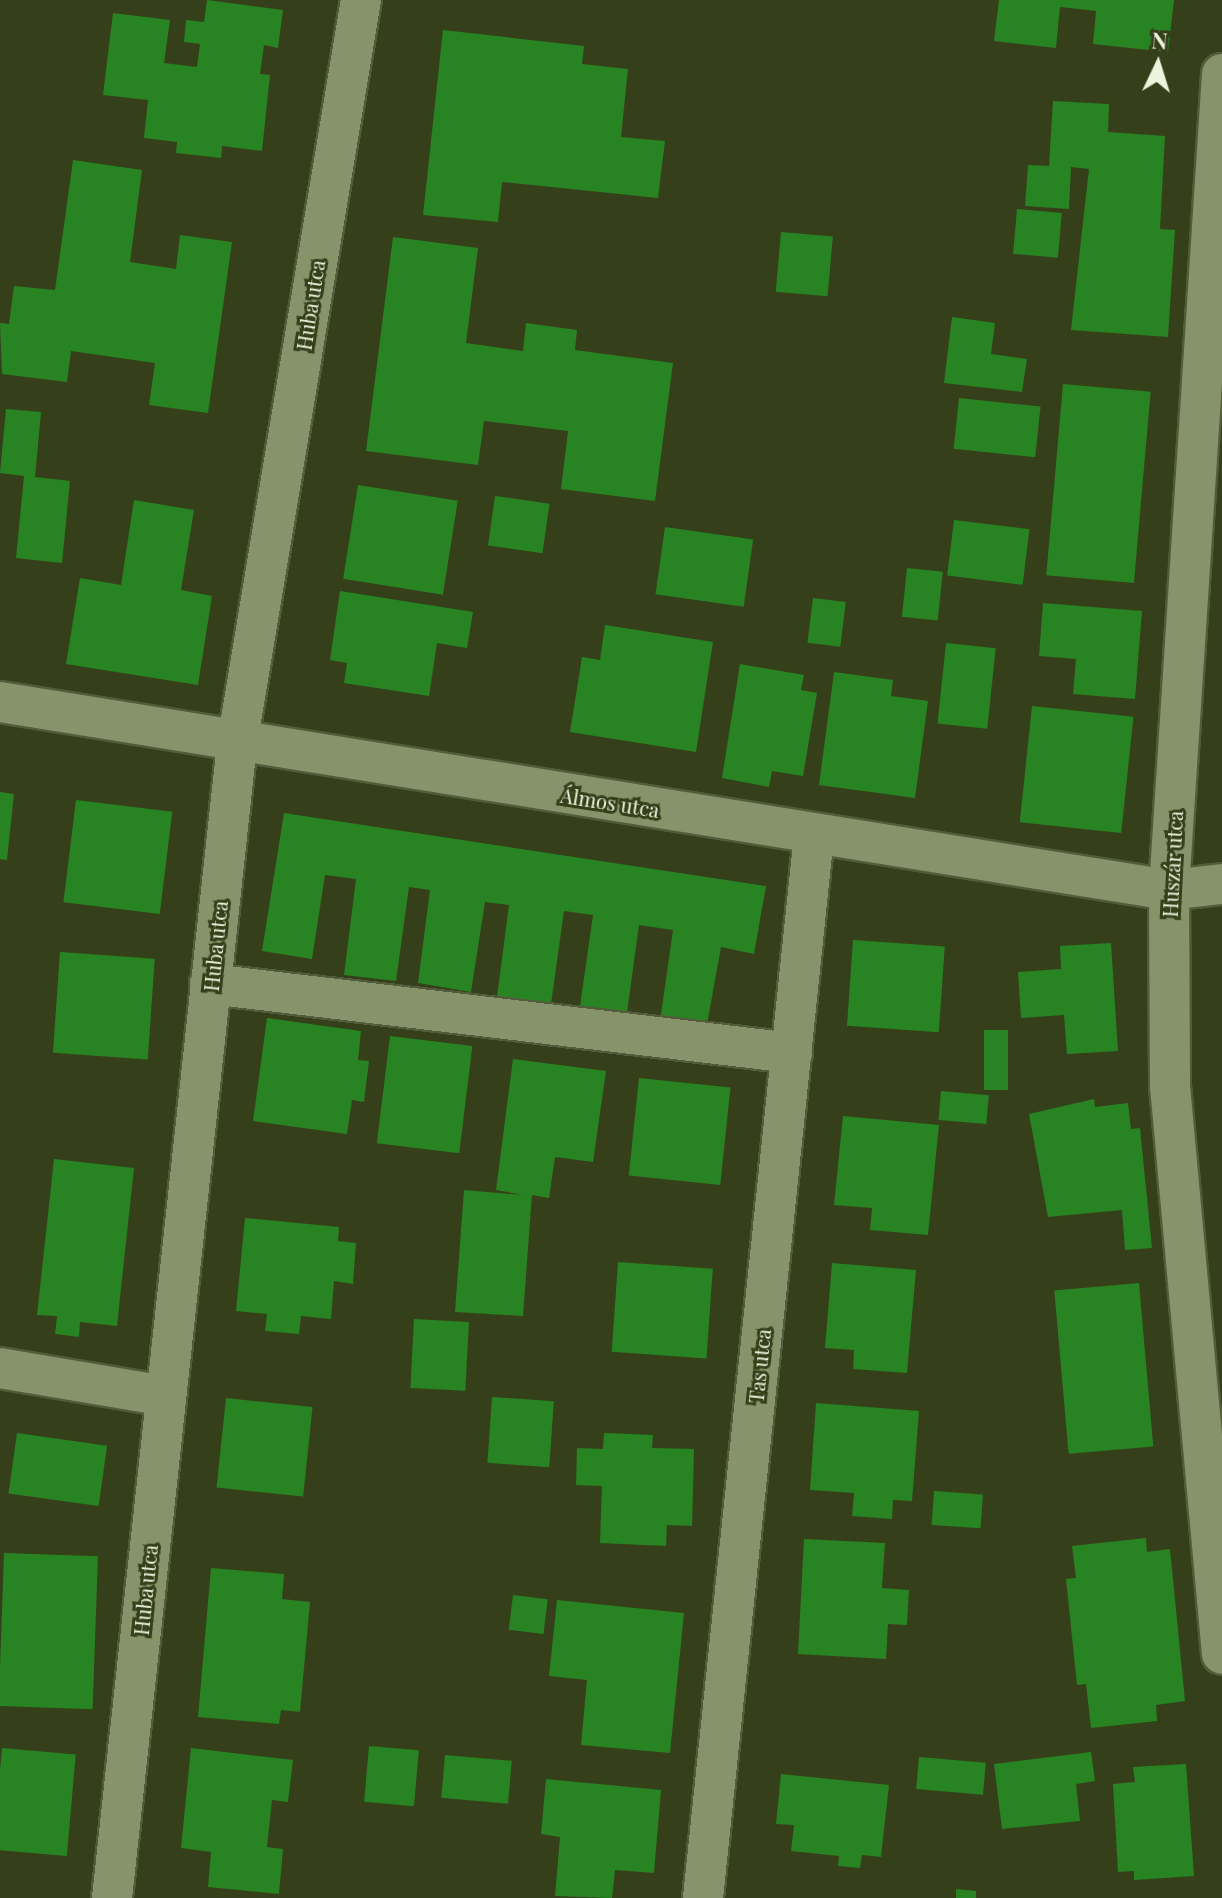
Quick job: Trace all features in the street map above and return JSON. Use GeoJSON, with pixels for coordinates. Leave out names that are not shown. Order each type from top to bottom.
{"type":"FeatureCollection","features":[{"type":"Feature","properties":{"kind":"street","name":"Huba utca"},"geometry":{"type":"LineString","coordinates":[[112,1898],[237,744],[361,0]]}},
{"type":"Feature","properties":{"kind":"street","name":"Huszár utca"},"geometry":{"type":"LineString","coordinates":[[1222,74],[1169,890],[1170,1086],[1222,1654]]}},
{"type":"Feature","properties":{"kind":"street","name":"Álmos utca"},"geometry":{"type":"LineString","coordinates":[[0,702],[237,744],[1169,890],[1222,884]]}},
{"type":"Feature","properties":{"kind":"street","name":"Tas utca"},"geometry":{"type":"LineString","coordinates":[[703,1898],[814,834]]}},
{"type":"Feature","properties":{"kind":"street"},"geometry":{"type":"LineString","coordinates":[[210,984],[792,1053]]}},
{"type":"Feature","properties":{"kind":"street"},"geometry":{"type":"LineString","coordinates":[[0,1368],[166,1396]]}},
{"type":"Feature","properties":{"kind":"building"},"geometry":{"type":"Polygon","coordinates":[[[207,0],[283,10],[278,48],[264,45],[260,74],[270,75],[262,151],[222,146],[221,158],[176,153],[177,142],[144,138],[148,100],[103,95],[113,13],[170,20],[164,63],[197,67],[200,44],[184,42],[186,20],[204,22],[207,0]]]}},
{"type":"Feature","properties":{"kind":"building"},"geometry":{"type":"Polygon","coordinates":[[[999,0],[1174,0],[1168,52],[1093,44],[1096,11],[1060,7],[1056,48],[994,41],[999,0]]]}},
{"type":"Feature","properties":{"kind":"building"},"geometry":{"type":"Polygon","coordinates":[[[443,30],[584,46],[582,64],[628,69],[621,137],[665,141],[658,198],[502,182],[498,222],[423,215],[443,30]]]}},
{"type":"Feature","properties":{"kind":"building"},"geometry":{"type":"Polygon","coordinates":[[[1053,101],[1109,104],[1108,132],[1165,136],[1160,229],[1175,230],[1168,337],[1071,330],[1089,169],[1071,167],[1069,209],[1025,206],[1028,165],[1049,166],[1053,101]]]}},
{"type":"Feature","properties":{"kind":"building"},"geometry":{"type":"Polygon","coordinates":[[[73,160],[142,170],[130,262],[176,269],[180,235],[232,242],[208,413],[149,405],[155,363],[71,351],[67,382],[2,374],[0,323],[9,324],[14,286],[55,290],[73,160]]]}},
{"type":"Feature","properties":{"kind":"building"},"geometry":{"type":"Polygon","coordinates":[[[1017,209],[1062,213],[1058,258],[1013,254],[1017,209]]]}},
{"type":"Feature","properties":{"kind":"building"},"geometry":{"type":"Polygon","coordinates":[[[781,232],[833,237],[828,296],[776,292],[781,232]]]}},
{"type":"Feature","properties":{"kind":"building"},"geometry":{"type":"Polygon","coordinates":[[[393,237],[478,248],[466,343],[523,351],[526,323],[577,330],[575,350],[673,363],[655,501],[561,489],[568,431],[484,421],[478,465],[366,451],[393,237]]]}},
{"type":"Feature","properties":{"kind":"building"},"geometry":{"type":"Polygon","coordinates":[[[952,317],[995,323],[991,354],[1027,359],[1022,392],[944,383],[952,317]]]}},
{"type":"Feature","properties":{"kind":"building"},"geometry":{"type":"Polygon","coordinates":[[[1063,384],[1151,392],[1134,583],[1046,575],[1063,384]]]}},
{"type":"Feature","properties":{"kind":"building"},"geometry":{"type":"Polygon","coordinates":[[[959,398],[1041,407],[1035,457],[954,449],[959,398]]]}},
{"type":"Feature","properties":{"kind":"building"},"geometry":{"type":"Polygon","coordinates":[[[6,409],[41,412],[35,477],[70,481],[62,563],[16,558],[24,476],[0,473],[6,409]]]}},
{"type":"Feature","properties":{"kind":"building"},"geometry":{"type":"Polygon","coordinates":[[[358,485],[458,501],[443,595],[343,579],[358,485]]]}},
{"type":"Feature","properties":{"kind":"building"},"geometry":{"type":"Polygon","coordinates":[[[495,496],[549,504],[543,553],[488,546],[495,496]]]}},
{"type":"Feature","properties":{"kind":"building"},"geometry":{"type":"Polygon","coordinates":[[[134,500],[194,510],[181,590],[212,596],[198,685],[66,664],[80,578],[121,585],[134,500]]]}},
{"type":"Feature","properties":{"kind":"building"},"geometry":{"type":"Polygon","coordinates":[[[954,520],[1029,529],[1023,585],[947,576],[954,520]]]}},
{"type":"Feature","properties":{"kind":"building"},"geometry":{"type":"Polygon","coordinates":[[[665,527],[753,539],[744,607],[656,594],[665,527]]]}},
{"type":"Feature","properties":{"kind":"building"},"geometry":{"type":"Polygon","coordinates":[[[907,568],[943,572],[938,620],[902,617],[907,568]]]}},
{"type":"Feature","properties":{"kind":"building"},"geometry":{"type":"Polygon","coordinates":[[[340,591],[473,612],[467,648],[437,643],[429,696],[344,683],[347,663],[330,660],[340,591]]]}},
{"type":"Feature","properties":{"kind":"building"},"geometry":{"type":"Polygon","coordinates":[[[813,598],[846,602],[840,647],[808,643],[813,598]]]}},
{"type":"Feature","properties":{"kind":"building"},"geometry":{"type":"Polygon","coordinates":[[[1043,603],[1142,611],[1135,699],[1073,694],[1076,659],[1039,656],[1043,603]]]}},
{"type":"Feature","properties":{"kind":"building"},"geometry":{"type":"Polygon","coordinates":[[[605,625],[713,642],[696,752],[570,732],[582,657],[600,660],[605,625]]]}},
{"type":"Feature","properties":{"kind":"building"},"geometry":{"type":"Polygon","coordinates":[[[946,643],[996,648],[987,729],[938,724],[946,643]]]}},
{"type":"Feature","properties":{"kind":"building"},"geometry":{"type":"Polygon","coordinates":[[[740,664],[804,675],[801,690],[817,693],[803,776],[772,771],[769,787],[722,778],[740,664]]]}},
{"type":"Feature","properties":{"kind":"building"},"geometry":{"type":"Polygon","coordinates":[[[834,672],[893,680],[891,696],[928,701],[915,798],[819,785],[834,672]]]}},
{"type":"Feature","properties":{"kind":"building"},"geometry":{"type":"Polygon","coordinates":[[[1032,706],[1133,717],[1121,833],[1020,822],[1032,706]]]}},
{"type":"Feature","properties":{"kind":"building"},"geometry":{"type":"Polygon","coordinates":[[[0,792],[14,794],[7,860],[0,859],[0,792]]]}},
{"type":"Feature","properties":{"kind":"building"},"geometry":{"type":"Polygon","coordinates":[[[76,800],[172,812],[160,914],[63,902],[76,800]]]}},
{"type":"Feature","properties":{"kind":"building"},"geometry":{"type":"Polygon","coordinates":[[[284,813],[766,886],[754,954],[721,947],[706,1030],[660,1021],[673,930],[639,925],[626,1020],[579,1013],[593,915],[564,911],[551,1004],[497,997],[509,905],[485,902],[471,992],[418,983],[430,890],[409,887],[396,981],[344,975],[356,879],[325,875],[312,959],[262,951],[284,813]]]}},
{"type":"Feature","properties":{"kind":"building"},"geometry":{"type":"Polygon","coordinates":[[[853,940],[945,946],[939,1032],[847,1026],[853,940]]]}},
{"type":"Feature","properties":{"kind":"building"},"geometry":{"type":"Polygon","coordinates":[[[1111,943],[1118,1051],[1067,1054],[1064,1015],[1021,1018],[1018,972],[1061,969],[1060,946],[1111,943]]]}},
{"type":"Feature","properties":{"kind":"building"},"geometry":{"type":"Polygon","coordinates":[[[60,952],[155,959],[148,1059],[53,1053],[60,952]]]}},
{"type":"Feature","properties":{"kind":"building"},"geometry":{"type":"Polygon","coordinates":[[[267,1018],[361,1031],[358,1060],[369,1061],[364,1102],[352,1100],[347,1134],[253,1121],[267,1018]]]}},
{"type":"Feature","properties":{"kind":"building"},"geometry":{"type":"Polygon","coordinates":[[[984,1030],[1008,1030],[1008,1090],[984,1090],[984,1030]]]}},
{"type":"Feature","properties":{"kind":"building"},"geometry":{"type":"Polygon","coordinates":[[[390,1036],[472,1046],[459,1153],[377,1143],[390,1036]]]}},
{"type":"Feature","properties":{"kind":"building"},"geometry":{"type":"Polygon","coordinates":[[[513,1059],[606,1071],[593,1162],[555,1157],[549,1198],[532,1195],[523,1316],[455,1312],[464,1190],[523,1195],[496,1190],[513,1059]]]}},
{"type":"Feature","properties":{"kind":"building"},"geometry":{"type":"Polygon","coordinates":[[[639,1078],[730,1088],[720,1185],[629,1175],[639,1078]]]}},
{"type":"Feature","properties":{"kind":"building"},"geometry":{"type":"Polygon","coordinates":[[[941,1091],[989,1095],[986,1124],[938,1120],[941,1091]]]}},
{"type":"Feature","properties":{"kind":"building"},"geometry":{"type":"Polygon","coordinates":[[[1094,1099],[1095,1107],[1128,1103],[1131,1129],[1140,1128],[1152,1248],[1125,1250],[1122,1210],[1048,1217],[1029,1114],[1094,1099]]]}},
{"type":"Feature","properties":{"kind":"building"},"geometry":{"type":"Polygon","coordinates":[[[843,1116],[939,1125],[928,1235],[870,1230],[872,1208],[834,1205],[843,1116]]]}},
{"type":"Feature","properties":{"kind":"building"},"geometry":{"type":"Polygon","coordinates":[[[54,1159],[134,1168],[117,1326],[80,1322],[79,1337],[55,1334],[57,1316],[37,1315],[54,1159]]]}},
{"type":"Feature","properties":{"kind":"building"},"geometry":{"type":"Polygon","coordinates":[[[245,1218],[339,1227],[338,1241],[356,1243],[353,1284],[334,1281],[331,1319],[301,1316],[299,1334],[265,1331],[267,1314],[236,1311],[245,1218]]]}},
{"type":"Feature","properties":{"kind":"building"},"geometry":{"type":"Polygon","coordinates":[[[618,1262],[713,1269],[706,1358],[612,1352],[618,1262]]]}},
{"type":"Feature","properties":{"kind":"building"},"geometry":{"type":"Polygon","coordinates":[[[832,1263],[916,1270],[907,1373],[853,1369],[854,1350],[825,1348],[832,1263]]]}},
{"type":"Feature","properties":{"kind":"building"},"geometry":{"type":"Polygon","coordinates":[[[1139,1283],[1153,1446],[1069,1454],[1054,1290],[1139,1283]]]}},
{"type":"Feature","properties":{"kind":"building"},"geometry":{"type":"Polygon","coordinates":[[[414,1319],[469,1322],[465,1391],[410,1388],[414,1319]]]}},
{"type":"Feature","properties":{"kind":"building"},"geometry":{"type":"Polygon","coordinates":[[[492,1397],[554,1401],[549,1467],[487,1463],[492,1397]]]}},
{"type":"Feature","properties":{"kind":"building"},"geometry":{"type":"Polygon","coordinates":[[[226,1398],[313,1407],[303,1497],[217,1488],[226,1398]]]}},
{"type":"Feature","properties":{"kind":"building"},"geometry":{"type":"Polygon","coordinates":[[[816,1403],[919,1411],[912,1501],[893,1500],[892,1519],[852,1516],[854,1493],[810,1490],[816,1403]]]}},
{"type":"Feature","properties":{"kind":"building"},"geometry":{"type":"Polygon","coordinates":[[[17,1433],[107,1446],[99,1506],[9,1493],[17,1433]]]}},
{"type":"Feature","properties":{"kind":"building"},"geometry":{"type":"Polygon","coordinates":[[[604,1433],[653,1435],[652,1448],[694,1449],[692,1526],[667,1525],[666,1546],[600,1543],[602,1486],[576,1485],[577,1448],[603,1449],[604,1433]]]}},
{"type":"Feature","properties":{"kind":"building"},"geometry":{"type":"Polygon","coordinates":[[[934,1491],[983,1494],[981,1528],[932,1525],[934,1491]]]}},
{"type":"Feature","properties":{"kind":"building"},"geometry":{"type":"Polygon","coordinates":[[[1146,1538],[1147,1552],[1170,1549],[1185,1701],[1156,1705],[1157,1721],[1091,1728],[1086,1684],[1077,1685],[1066,1579],[1076,1578],[1072,1546],[1146,1538]]]}},
{"type":"Feature","properties":{"kind":"building"},"geometry":{"type":"Polygon","coordinates":[[[804,1539],[885,1543],[882,1588],[909,1590],[907,1625],[888,1624],[886,1659],[798,1654],[804,1539]]]}},
{"type":"Feature","properties":{"kind":"building"},"geometry":{"type":"Polygon","coordinates":[[[4,1553],[98,1556],[93,1709],[0,1706],[4,1553]]]}},
{"type":"Feature","properties":{"kind":"building"},"geometry":{"type":"Polygon","coordinates":[[[211,1568],[284,1574],[282,1599],[310,1602],[300,1712],[281,1710],[279,1724],[198,1717],[211,1568]]]}},
{"type":"Feature","properties":{"kind":"building"},"geometry":{"type":"Polygon","coordinates":[[[513,1595],[548,1599],[543,1634],[509,1630],[513,1595]]]}},
{"type":"Feature","properties":{"kind":"building"},"geometry":{"type":"Polygon","coordinates":[[[557,1600],[684,1613],[670,1753],[581,1745],[587,1680],[549,1676],[557,1600]]]}},
{"type":"Feature","properties":{"kind":"building"},"geometry":{"type":"Polygon","coordinates":[[[369,1746],[419,1750],[414,1806],[364,1802],[369,1746]]]}},
{"type":"Feature","properties":{"kind":"building"},"geometry":{"type":"Polygon","coordinates":[[[2,1748],[76,1754],[67,1856],[0,1850],[2,1748]]]}},
{"type":"Feature","properties":{"kind":"building"},"geometry":{"type":"Polygon","coordinates":[[[191,1748],[293,1760],[288,1802],[272,1800],[267,1847],[283,1849],[279,1894],[208,1887],[211,1852],[181,1848],[191,1748]]]}},
{"type":"Feature","properties":{"kind":"building"},"geometry":{"type":"Polygon","coordinates":[[[1091,1752],[1095,1781],[1076,1784],[1080,1821],[1002,1829],[994,1764],[1091,1752]]]}},
{"type":"Feature","properties":{"kind":"building"},"geometry":{"type":"Polygon","coordinates":[[[445,1755],[512,1761],[508,1804],[441,1798],[445,1755]]]}},
{"type":"Feature","properties":{"kind":"building"},"geometry":{"type":"Polygon","coordinates":[[[919,1757],[986,1763],[983,1795],[916,1789],[919,1757]]]}},
{"type":"Feature","properties":{"kind":"building"},"geometry":{"type":"Polygon","coordinates":[[[1186,1764],[1194,1876],[1134,1880],[1134,1871],[1118,1872],[1113,1784],[1135,1782],[1133,1767],[1186,1764]]]}},
{"type":"Feature","properties":{"kind":"building"},"geometry":{"type":"Polygon","coordinates":[[[781,1774],[889,1785],[881,1857],[862,1855],[860,1868],[838,1866],[839,1856],[791,1851],[794,1825],[776,1824],[781,1774]]]}},
{"type":"Feature","properties":{"kind":"building"},"geometry":{"type":"Polygon","coordinates":[[[546,1779],[661,1790],[654,1873],[615,1870],[612,1898],[555,1896],[560,1837],[541,1834],[546,1779]]]}},
{"type":"Feature","properties":{"kind":"building"},"geometry":{"type":"Polygon","coordinates":[[[956,1889],[976,1891],[976,1898],[956,1898],[956,1889]]]}}]}
